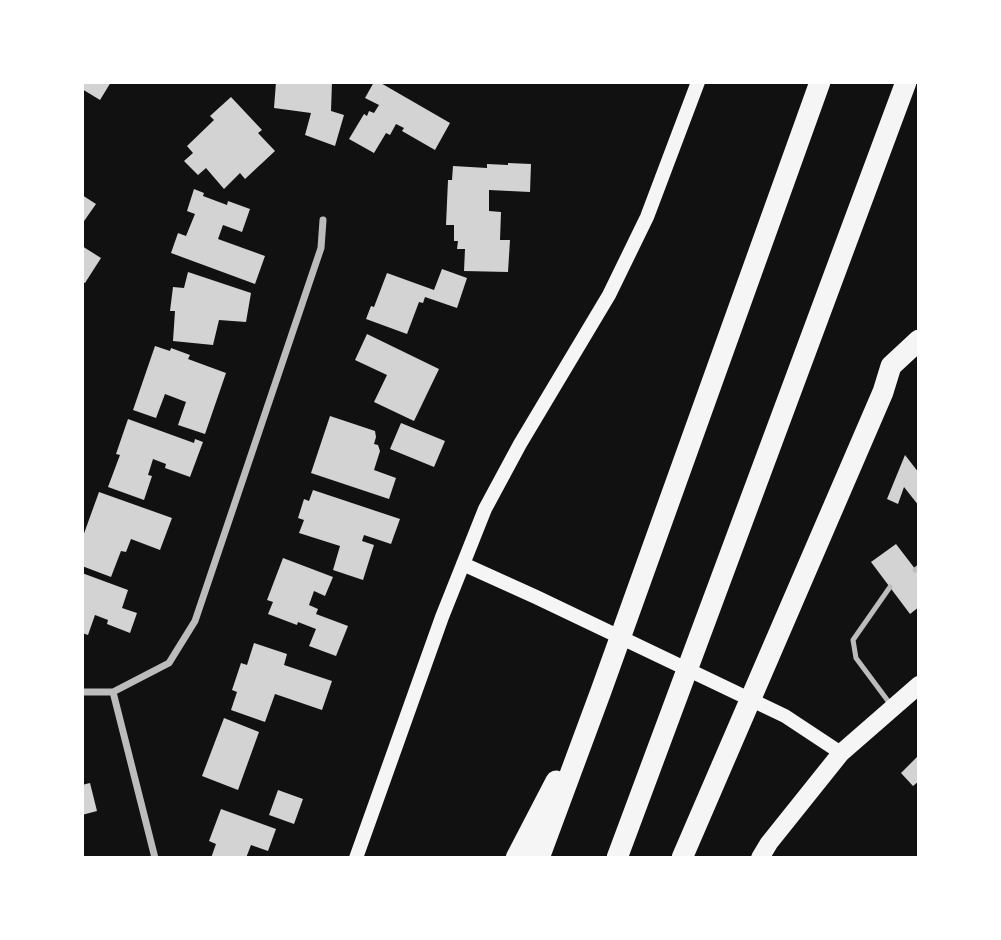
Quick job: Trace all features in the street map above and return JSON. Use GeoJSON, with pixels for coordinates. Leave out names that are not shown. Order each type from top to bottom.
{"type":"FeatureCollection","features":[{"type":"Feature","properties":{"kind":"highway"},"geometry":{"type":"LineString","coordinates":[[539,858],[820,82]]}},
{"type":"Feature","properties":{"kind":"highway"},"geometry":{"type":"LineString","coordinates":[[617,858],[906,82]]}},
{"type":"Feature","properties":{"kind":"highway"},"geometry":{"type":"LineString","coordinates":[[682,858],[883,392],[891,366],[919,340]]}},
{"type":"Feature","properties":{"kind":"highway"},"geometry":{"type":"LineString","coordinates":[[516,858],[601,691]]}},
{"type":"Feature","properties":{"kind":"main road"},"geometry":{"type":"LineString","coordinates":[[356,858],[442,617],[485,509],[520,444],[615,284],[647,217],[698,82]]}},
{"type":"Feature","properties":{"kind":"main road"},"geometry":{"type":"LineString","coordinates":[[463,565],[785,716],[841,753]]}},
{"type":"Feature","properties":{"kind":"main road"},"geometry":{"type":"LineString","coordinates":[[760,858],[841,753],[919,685]]}},
{"type":"Feature","properties":{"kind":"street"},"geometry":{"type":"LineString","coordinates":[[82,692],[113,692],[169,663],[195,621],[321,248],[323,220]]}},
{"type":"Feature","properties":{"kind":"street"},"geometry":{"type":"LineString","coordinates":[[113,692],[155,858]]}},
{"type":"Feature","properties":{"kind":"lane"},"geometry":{"type":"LineString","coordinates":[[890,587],[853,640],[856,657],[892,708]]}},
{"type":"Feature","properties":{"kind":"building"},"geometry":{"type":"Polygon","coordinates":[[[82,82],[111,82],[100,100],[82,89],[82,82]]]}},
{"type":"Feature","properties":{"kind":"building"},"geometry":{"type":"Polygon","coordinates":[[[276,82],[332,82],[331,111],[344,115],[335,146],[305,135],[311,113],[274,108],[276,82]]]}},
{"type":"Feature","properties":{"kind":"building"},"geometry":{"type":"Polygon","coordinates":[[[374,82],[379,82],[450,123],[435,150],[402,131],[404,128],[396,124],[390,135],[386,133],[374,153],[349,139],[364,114],[367,116],[369,111],[374,113],[379,105],[365,98],[374,82]]]}},
{"type":"Feature","properties":{"kind":"building"},"geometry":{"type":"Polygon","coordinates":[[[231,97],[262,130],[258,133],[275,151],[245,179],[240,173],[224,189],[206,168],[198,175],[184,161],[193,153],[187,146],[214,120],[210,116],[231,97]]]}},
{"type":"Feature","properties":{"kind":"building"},"geometry":{"type":"Polygon","coordinates":[[[487,164],[531,164],[530,192],[489,190],[489,211],[501,212],[500,240],[510,240],[508,272],[464,271],[465,249],[457,249],[454,225],[446,225],[448,180],[452,180],[453,166],[487,168],[487,164]]]}},
{"type":"Feature","properties":{"kind":"building"},"geometry":{"type":"Polygon","coordinates":[[[194,189],[204,193],[203,196],[227,205],[228,201],[250,209],[242,232],[223,225],[218,239],[265,256],[255,284],[171,253],[178,233],[186,236],[195,214],[187,211],[194,189]]]}},
{"type":"Feature","properties":{"kind":"building"},"geometry":{"type":"Polygon","coordinates":[[[82,195],[96,204],[82,224],[82,195]]]}},
{"type":"Feature","properties":{"kind":"building"},"geometry":{"type":"Polygon","coordinates":[[[82,246],[101,258],[85,283],[82,282],[82,246]]]}},
{"type":"Feature","properties":{"kind":"building"},"geometry":{"type":"Polygon","coordinates":[[[442,269],[467,278],[457,308],[425,297],[423,303],[419,302],[407,334],[366,319],[371,306],[374,307],[387,273],[434,290],[442,269]]]}},
{"type":"Feature","properties":{"kind":"building"},"geometry":{"type":"Polygon","coordinates":[[[188,272],[251,293],[246,322],[219,320],[213,345],[173,341],[175,311],[170,311],[173,287],[184,288],[188,272]]]}},
{"type":"Feature","properties":{"kind":"building"},"geometry":{"type":"Polygon","coordinates":[[[367,334],[439,369],[414,421],[374,402],[387,375],[355,360],[367,334]]]}},
{"type":"Feature","properties":{"kind":"building"},"geometry":{"type":"Polygon","coordinates":[[[155,346],[190,355],[188,359],[226,373],[205,434],[178,425],[186,402],[165,394],[156,418],[133,410],[155,346]]]}},
{"type":"Feature","properties":{"kind":"building"},"geometry":{"type":"Polygon","coordinates":[[[330,416],[375,431],[374,444],[378,445],[380,451],[374,470],[396,478],[389,499],[311,473],[330,416]]]}},
{"type":"Feature","properties":{"kind":"building"},"geometry":{"type":"Polygon","coordinates":[[[128,419],[194,443],[195,439],[203,442],[190,477],[165,468],[166,464],[153,459],[148,475],[152,476],[144,500],[108,487],[120,455],[116,454],[128,419]]]}},
{"type":"Feature","properties":{"kind":"building"},"geometry":{"type":"Polygon","coordinates":[[[401,423],[445,441],[434,467],[390,449],[401,423]]]}},
{"type":"Feature","properties":{"kind":"building"},"geometry":{"type":"Polygon","coordinates":[[[905,455],[919,473],[919,506],[904,487],[898,504],[887,499],[905,455]]]}},
{"type":"Feature","properties":{"kind":"building"},"geometry":{"type":"Polygon","coordinates":[[[313,490],[400,519],[391,544],[364,535],[362,541],[374,545],[363,580],[333,570],[340,546],[299,533],[304,520],[298,518],[304,499],[309,501],[313,490]]]}},
{"type":"Feature","properties":{"kind":"building"},"geometry":{"type":"Polygon","coordinates":[[[99,492],[172,518],[160,550],[131,539],[126,552],[121,551],[111,577],[82,566],[82,539],[99,492]]]}},
{"type":"Feature","properties":{"kind":"building"},"geometry":{"type":"Polygon","coordinates":[[[896,544],[919,574],[919,607],[910,614],[871,562],[896,544]]]}},
{"type":"Feature","properties":{"kind":"building"},"geometry":{"type":"Polygon","coordinates":[[[283,558],[333,577],[325,596],[314,591],[309,605],[318,609],[316,614],[348,626],[336,656],[309,646],[316,629],[268,614],[273,602],[267,600],[283,558]]]}},
{"type":"Feature","properties":{"kind":"building"},"geometry":{"type":"Polygon","coordinates":[[[82,573],[128,590],[122,608],[137,613],[130,633],[107,624],[108,620],[95,615],[88,635],[82,633],[82,573]]]}},
{"type":"Feature","properties":{"kind":"building"},"geometry":{"type":"Polygon","coordinates":[[[254,643],[287,654],[284,665],[332,681],[322,710],[275,694],[265,722],[231,710],[237,692],[232,690],[241,663],[247,665],[254,643]]]}},
{"type":"Feature","properties":{"kind":"building"},"geometry":{"type":"Polygon","coordinates":[[[224,718],[259,732],[238,790],[202,776],[224,718]]]}},
{"type":"Feature","properties":{"kind":"building"},"geometry":{"type":"Polygon","coordinates":[[[919,755],[919,781],[913,786],[901,773],[919,755]]]}},
{"type":"Feature","properties":{"kind":"building"},"geometry":{"type":"Polygon","coordinates":[[[90,783],[97,811],[82,815],[82,785],[90,783]]]}},
{"type":"Feature","properties":{"kind":"building"},"geometry":{"type":"Polygon","coordinates":[[[278,790],[303,799],[294,824],[269,815],[278,790]]]}},
{"type":"Feature","properties":{"kind":"building"},"geometry":{"type":"Polygon","coordinates":[[[221,809],[276,829],[268,851],[251,845],[246,858],[211,858],[216,844],[209,841],[221,809]]]}}]}
